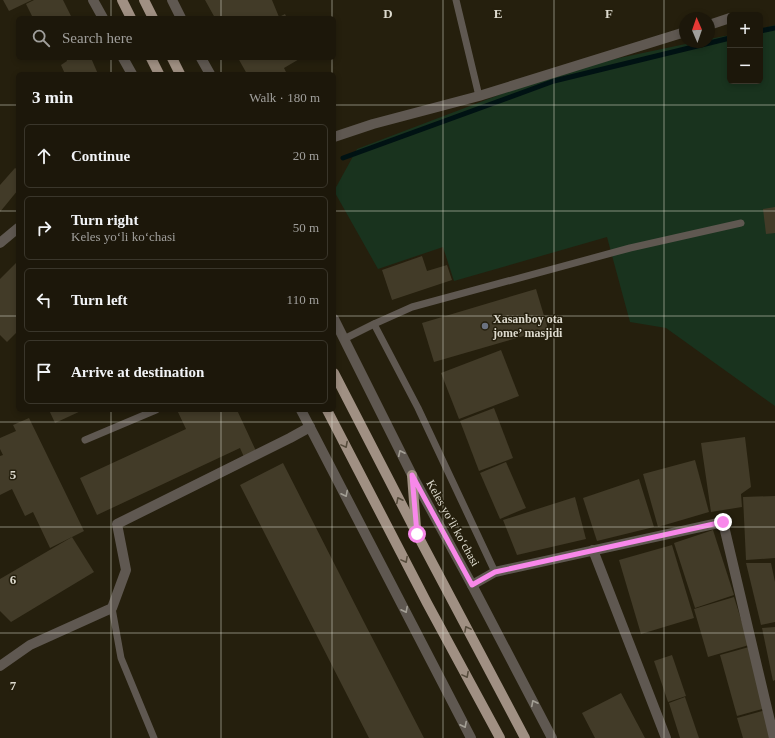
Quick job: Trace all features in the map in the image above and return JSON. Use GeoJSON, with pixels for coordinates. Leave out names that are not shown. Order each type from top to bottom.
{"type":"FeatureCollection","features":[{"type":"Feature","properties":{"kind":"main road"},"geometry":{"type":"LineString","coordinates":[[122,0],[130,16]]}},
{"type":"Feature","properties":{"kind":"main road"},"geometry":{"type":"LineString","coordinates":[[144,0],[152,16]]}},
{"type":"Feature","properties":{"kind":"main road"},"geometry":{"type":"LineString","coordinates":[[152,60],[158,72]]}},
{"type":"Feature","properties":{"kind":"main road"},"geometry":{"type":"LineString","coordinates":[[173,60],[179,72]]}},
{"type":"Feature","properties":{"kind":"main road"},"geometry":{"type":"LineString","coordinates":[[336,377],[525,738]]}},
{"type":"Feature","properties":{"kind":"main road"},"geometry":{"type":"LineString","coordinates":[[328,412],[427,603],[500,738]]}},
{"type":"Feature","properties":{"kind":"main road"},"geometry":{"type":"LineString","coordinates":[[412,475],[417,534]]}},
{"type":"Feature","properties":{"kind":"street"},"geometry":{"type":"LineString","coordinates":[[93,0],[102,16]]}},
{"type":"Feature","properties":{"kind":"street"},"geometry":{"type":"LineString","coordinates":[[172,0],[180,16]]}},
{"type":"Feature","properties":{"kind":"street"},"geometry":{"type":"LineString","coordinates":[[715,23],[727,19]]}},
{"type":"Feature","properties":{"kind":"street"},"geometry":{"type":"LineString","coordinates":[[336,137],[373,124],[479,96],[679,34]]}},
{"type":"Feature","properties":{"kind":"street"},"geometry":{"type":"LineString","coordinates":[[124,60],[131,72]]}},
{"type":"Feature","properties":{"kind":"street"},"geometry":{"type":"LineString","coordinates":[[202,60],[209,72]]}},
{"type":"Feature","properties":{"kind":"street"},"geometry":{"type":"LineString","coordinates":[[0,243],[16,230]]}},
{"type":"Feature","properties":{"kind":"street","name":"Keles yoʻli koʻchasi"},"geometry":{"type":"LineString","coordinates":[[336,323],[412,475],[472,585],[552,738]]}},
{"type":"Feature","properties":{"kind":"street"},"geometry":{"type":"LineString","coordinates":[[302,412],[471,738]]}},
{"type":"Feature","properties":{"kind":"street"},"geometry":{"type":"LineString","coordinates":[[0,666],[30,644],[112,608],[126,570],[117,524],[310,427]]}},
{"type":"Feature","properties":{"kind":"street"},"geometry":{"type":"LineString","coordinates":[[472,585],[495,572],[723,522],[774,738]]}},
{"type":"Feature","properties":{"kind":"street"},"geometry":{"type":"LineString","coordinates":[[593,550],[666,738]]}},
{"type":"Feature","properties":{"kind":"lane"},"geometry":{"type":"LineString","coordinates":[[456,0],[479,96]]}},
{"type":"Feature","properties":{"kind":"lane"},"geometry":{"type":"LineString","coordinates":[[344,339],[374,324],[420,305],[630,248],[741,223]]}},
{"type":"Feature","properties":{"kind":"lane"},"geometry":{"type":"LineString","coordinates":[[374,324],[418,408],[495,572]]}},
{"type":"Feature","properties":{"kind":"lane"},"geometry":{"type":"LineString","coordinates":[[85,440],[151,412]]}},
{"type":"Feature","properties":{"kind":"lane"},"geometry":{"type":"LineString","coordinates":[[112,608],[121,658],[154,738]]}},
{"type":"Feature","properties":{"kind":"green space"},"geometry":{"type":"Polygon","coordinates":[[[775,25],[775,406],[666,328],[630,322],[607,237],[454,281],[443,247],[378,269],[336,195],[336,187],[357,149],[567,69],[679,45],[679,48],[715,48],[715,38],[727,36],[727,84],[763,84],[763,28],[775,25]]]}},
{"type":"Feature","properties":{"kind":"building"},"geometry":{"type":"Polygon","coordinates":[[[3,0],[32,0],[9,11],[3,0]]]}},
{"type":"Feature","properties":{"kind":"building"},"geometry":{"type":"Polygon","coordinates":[[[34,0],[63,0],[71,16],[32,16],[26,4],[34,0]]]}},
{"type":"Feature","properties":{"kind":"building"},"geometry":{"type":"Polygon","coordinates":[[[205,0],[272,0],[279,16],[214,16],[205,0]]]}},
{"type":"Feature","properties":{"kind":"building"},"geometry":{"type":"Polygon","coordinates":[[[92,60],[97,72],[64,72],[61,65],[67,61],[92,60]]]}},
{"type":"Feature","properties":{"kind":"building"},"geometry":{"type":"Polygon","coordinates":[[[239,60],[298,60],[284,68],[286,72],[246,72],[239,60]]]}},
{"type":"Feature","properties":{"kind":"building"},"geometry":{"type":"Polygon","coordinates":[[[16,169],[16,192],[0,212],[0,185],[16,169]]]}},
{"type":"Feature","properties":{"kind":"building"},"geometry":{"type":"Polygon","coordinates":[[[775,207],[775,233],[766,234],[763,209],[775,207]]]}},
{"type":"Feature","properties":{"kind":"building"},"geometry":{"type":"Polygon","coordinates":[[[422,256],[427,271],[447,265],[452,280],[392,300],[382,270],[422,256]]]}},
{"type":"Feature","properties":{"kind":"building"},"geometry":{"type":"Polygon","coordinates":[[[16,263],[16,333],[7,342],[0,335],[0,279],[16,263]]]}},
{"type":"Feature","properties":{"kind":"building","name":"Xasanboy ota jome’ masjidi"},"geometry":{"type":"Polygon","coordinates":[[[536,289],[548,329],[434,362],[422,323],[536,289]]]}},
{"type":"Feature","properties":{"kind":"building"},"geometry":{"type":"Polygon","coordinates":[[[501,350],[519,396],[459,419],[441,373],[501,350]]]}},
{"type":"Feature","properties":{"kind":"building"},"geometry":{"type":"Polygon","coordinates":[[[494,408],[513,458],[479,471],[460,421],[494,408]]]}},
{"type":"Feature","properties":{"kind":"building"},"geometry":{"type":"Polygon","coordinates":[[[50,412],[79,412],[55,423],[50,412]]]}},
{"type":"Feature","properties":{"kind":"building"},"geometry":{"type":"Polygon","coordinates":[[[178,412],[238,412],[256,451],[244,457],[240,448],[97,515],[80,478],[186,429],[178,412]]]}},
{"type":"Feature","properties":{"kind":"building"},"geometry":{"type":"Polygon","coordinates":[[[29,418],[84,531],[50,548],[33,512],[25,516],[12,489],[0,495],[0,456],[3,455],[0,449],[0,438],[16,431],[13,425],[29,418]]]}},
{"type":"Feature","properties":{"kind":"building"},"geometry":{"type":"Polygon","coordinates":[[[745,437],[751,487],[741,494],[742,507],[711,512],[701,443],[745,437]]]}},
{"type":"Feature","properties":{"kind":"building"},"geometry":{"type":"Polygon","coordinates":[[[695,460],[709,512],[658,527],[643,474],[695,460]]]}},
{"type":"Feature","properties":{"kind":"building"},"geometry":{"type":"Polygon","coordinates":[[[506,462],[526,508],[500,519],[480,473],[506,462]]]}},
{"type":"Feature","properties":{"kind":"building"},"geometry":{"type":"Polygon","coordinates":[[[283,463],[424,738],[369,738],[240,485],[283,463]]]}},
{"type":"Feature","properties":{"kind":"building"},"geometry":{"type":"Polygon","coordinates":[[[639,479],[654,527],[597,541],[583,498],[639,479]]]}},
{"type":"Feature","properties":{"kind":"building"},"geometry":{"type":"Polygon","coordinates":[[[775,496],[775,558],[746,560],[743,497],[775,496]]]}},
{"type":"Feature","properties":{"kind":"building"},"geometry":{"type":"Polygon","coordinates":[[[575,497],[586,539],[517,555],[503,520],[575,497]]]}},
{"type":"Feature","properties":{"kind":"building"},"geometry":{"type":"Polygon","coordinates":[[[713,530],[734,595],[695,608],[674,543],[713,530]]]}},
{"type":"Feature","properties":{"kind":"building"},"geometry":{"type":"Polygon","coordinates":[[[72,537],[94,572],[11,622],[0,611],[0,579],[72,537]]]}},
{"type":"Feature","properties":{"kind":"building"},"geometry":{"type":"Polygon","coordinates":[[[672,545],[694,618],[641,634],[619,560],[672,545]]]}},
{"type":"Feature","properties":{"kind":"building"},"geometry":{"type":"Polygon","coordinates":[[[746,563],[771,563],[775,582],[775,622],[761,625],[746,563]]]}},
{"type":"Feature","properties":{"kind":"building"},"geometry":{"type":"Polygon","coordinates":[[[734,597],[749,645],[708,657],[694,609],[734,597]]]}},
{"type":"Feature","properties":{"kind":"building"},"geometry":{"type":"Polygon","coordinates":[[[775,627],[775,680],[773,681],[762,628],[775,627]]]}},
{"type":"Feature","properties":{"kind":"building"},"geometry":{"type":"Polygon","coordinates":[[[749,647],[766,708],[737,716],[720,655],[749,647]]]}},
{"type":"Feature","properties":{"kind":"building"},"geometry":{"type":"Polygon","coordinates":[[[672,655],[686,696],[668,702],[654,661],[672,655]]]}},
{"type":"Feature","properties":{"kind":"building"},"geometry":{"type":"Polygon","coordinates":[[[621,693],[645,738],[595,738],[582,713],[621,693]]]}},
{"type":"Feature","properties":{"kind":"building"},"geometry":{"type":"Polygon","coordinates":[[[685,697],[699,738],[680,738],[669,703],[685,697]]]}},
{"type":"Feature","properties":{"kind":"building"},"geometry":{"type":"Polygon","coordinates":[[[766,710],[773,738],[743,738],[737,718],[766,710]]]}},
{"type":"Feature","properties":{"kind":"waterway"},"geometry":{"type":"LineString","coordinates":[[763,30],[775,28]]}},
{"type":"Feature","properties":{"kind":"waterway"},"geometry":{"type":"LineString","coordinates":[[343,158],[554,81],[727,39]]}},
{"type":"Feature","properties":{"kind":"place","name":"Xasanboy ota jome’ masjidi"},"geometry":{"type":"Point","coordinates":[485,326]}},
{"type":"Feature","properties":{"kind":"route"},"geometry":{"type":"LineString","coordinates":[[417,534],[412,475],[472,585],[495,572],[723,522]]}}]}
